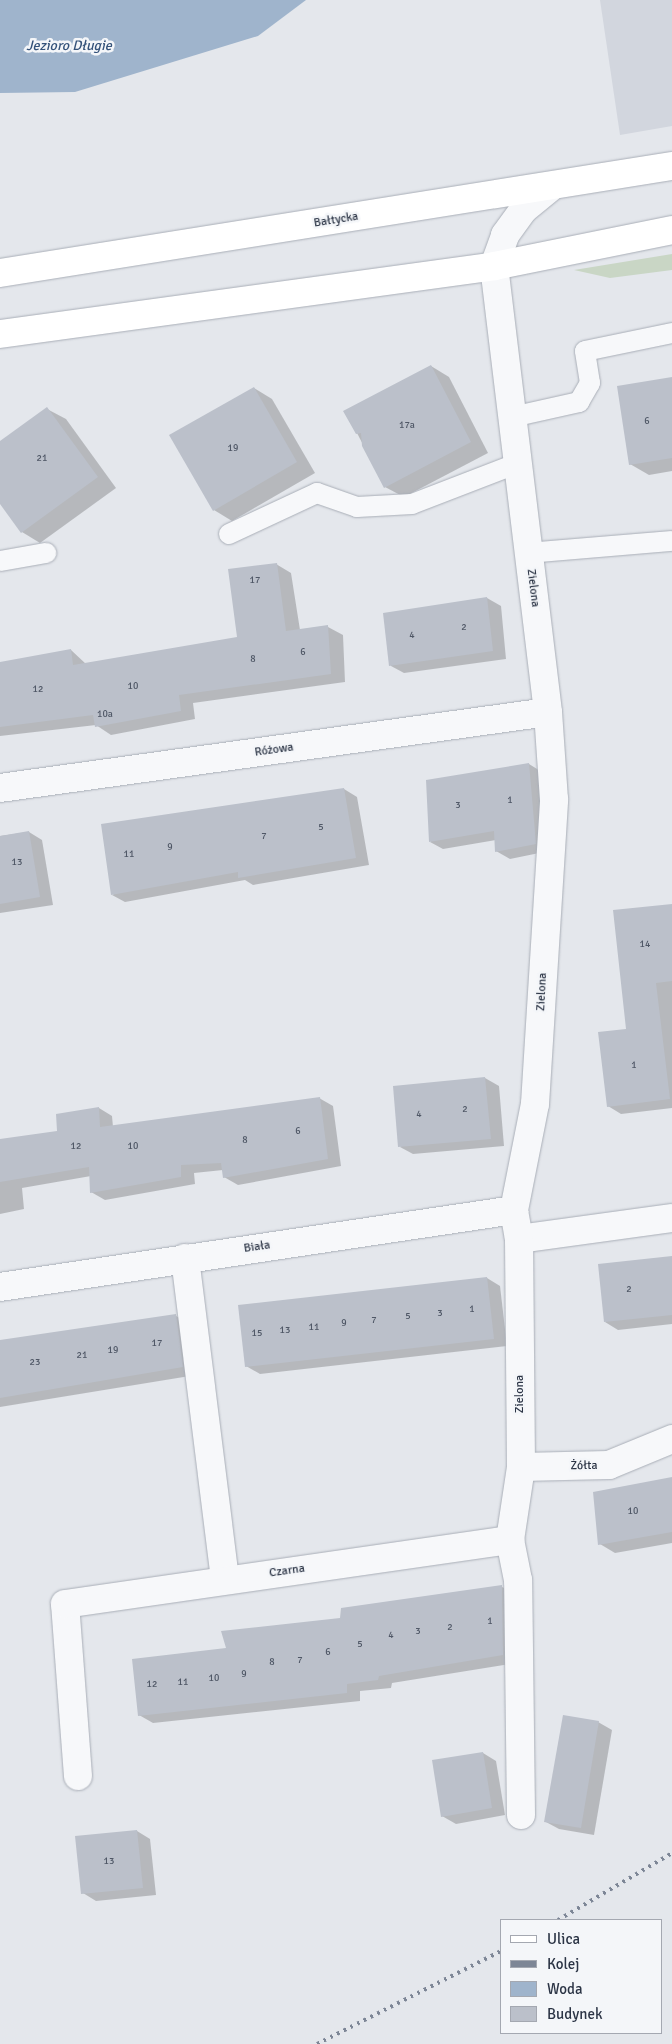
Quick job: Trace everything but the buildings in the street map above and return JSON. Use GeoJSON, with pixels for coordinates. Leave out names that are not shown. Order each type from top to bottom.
{"type":"FeatureCollection","features":[{"type":"Feature","properties":{"kind":"main road","name":"Bałtycka"},"geometry":{"type":"LineString","coordinates":[[0,273],[550,188],[672,166]]}},
{"type":"Feature","properties":{"kind":"main road"},"geometry":{"type":"LineString","coordinates":[[0,334],[494,266],[672,230]]}},
{"type":"Feature","properties":{"kind":"street","name":"Zielona"},"geometry":{"type":"LineString","coordinates":[[521,1815],[518,1580],[510,1540],[521,1467],[519,1239],[514,1210],[535,1104],[554,800],[548,712],[494,266],[505,235],[524,209],[550,188]]}},
{"type":"Feature","properties":{"kind":"street","name":"Różowa"},"geometry":{"type":"LineString","coordinates":[[0,788],[548,712]]}},
{"type":"Feature","properties":{"kind":"street","name":"Biała"},"geometry":{"type":"LineString","coordinates":[[0,1287],[514,1210]]}},
{"type":"Feature","properties":{"kind":"street"},"geometry":{"type":"LineString","coordinates":[[519,1239],[672,1218]]}},
{"type":"Feature","properties":{"kind":"street"},"geometry":{"type":"LineString","coordinates":[[186,1258],[225,1580]]}},
{"type":"Feature","properties":{"kind":"street","name":"Żółta"},"geometry":{"type":"LineString","coordinates":[[521,1467],[608,1465],[672,1439]]}},
{"type":"Feature","properties":{"kind":"street","name":"Czarna"},"geometry":{"type":"LineString","coordinates":[[78,1776],[65,1604],[510,1540]]}},
{"type":"Feature","properties":{"kind":"lane"},"geometry":{"type":"LineString","coordinates":[[512,417],[579,402],[590,383],[585,350],[672,333]]}},
{"type":"Feature","properties":{"kind":"lane"},"geometry":{"type":"LineString","coordinates":[[230,534],[318,492],[357,507],[412,504],[518,463]]}},
{"type":"Feature","properties":{"kind":"lane"},"geometry":{"type":"LineString","coordinates":[[528,553],[672,541]]}},
{"type":"Feature","properties":{"kind":"lane"},"geometry":{"type":"LineString","coordinates":[[0,561],[46,553]]}},
{"type":"Feature","properties":{"kind":"shaded area"},"geometry":{"type":"Polygon","coordinates":[[[600,0],[672,0],[672,126],[620,135],[600,0]]]}},
{"type":"Feature","properties":{"kind":"green space"},"geometry":{"type":"Polygon","coordinates":[[[672,254],[672,270],[610,278],[574,270],[672,254]]]}},
{"type":"Feature","properties":{"kind":"water","name":"Jezioro Długie"},"geometry":{"type":"Polygon","coordinates":[[[0,0],[306,0],[258,36],[75,92],[0,93],[0,0]]]}},
{"type":"Feature","properties":{"kind":"railway"},"geometry":{"type":"LineString","coordinates":[[560,1919],[672,1853]]}},
{"type":"Feature","properties":{"kind":"railway"},"geometry":{"type":"LineString","coordinates":[[317,2044],[500,1952]]}}]}
